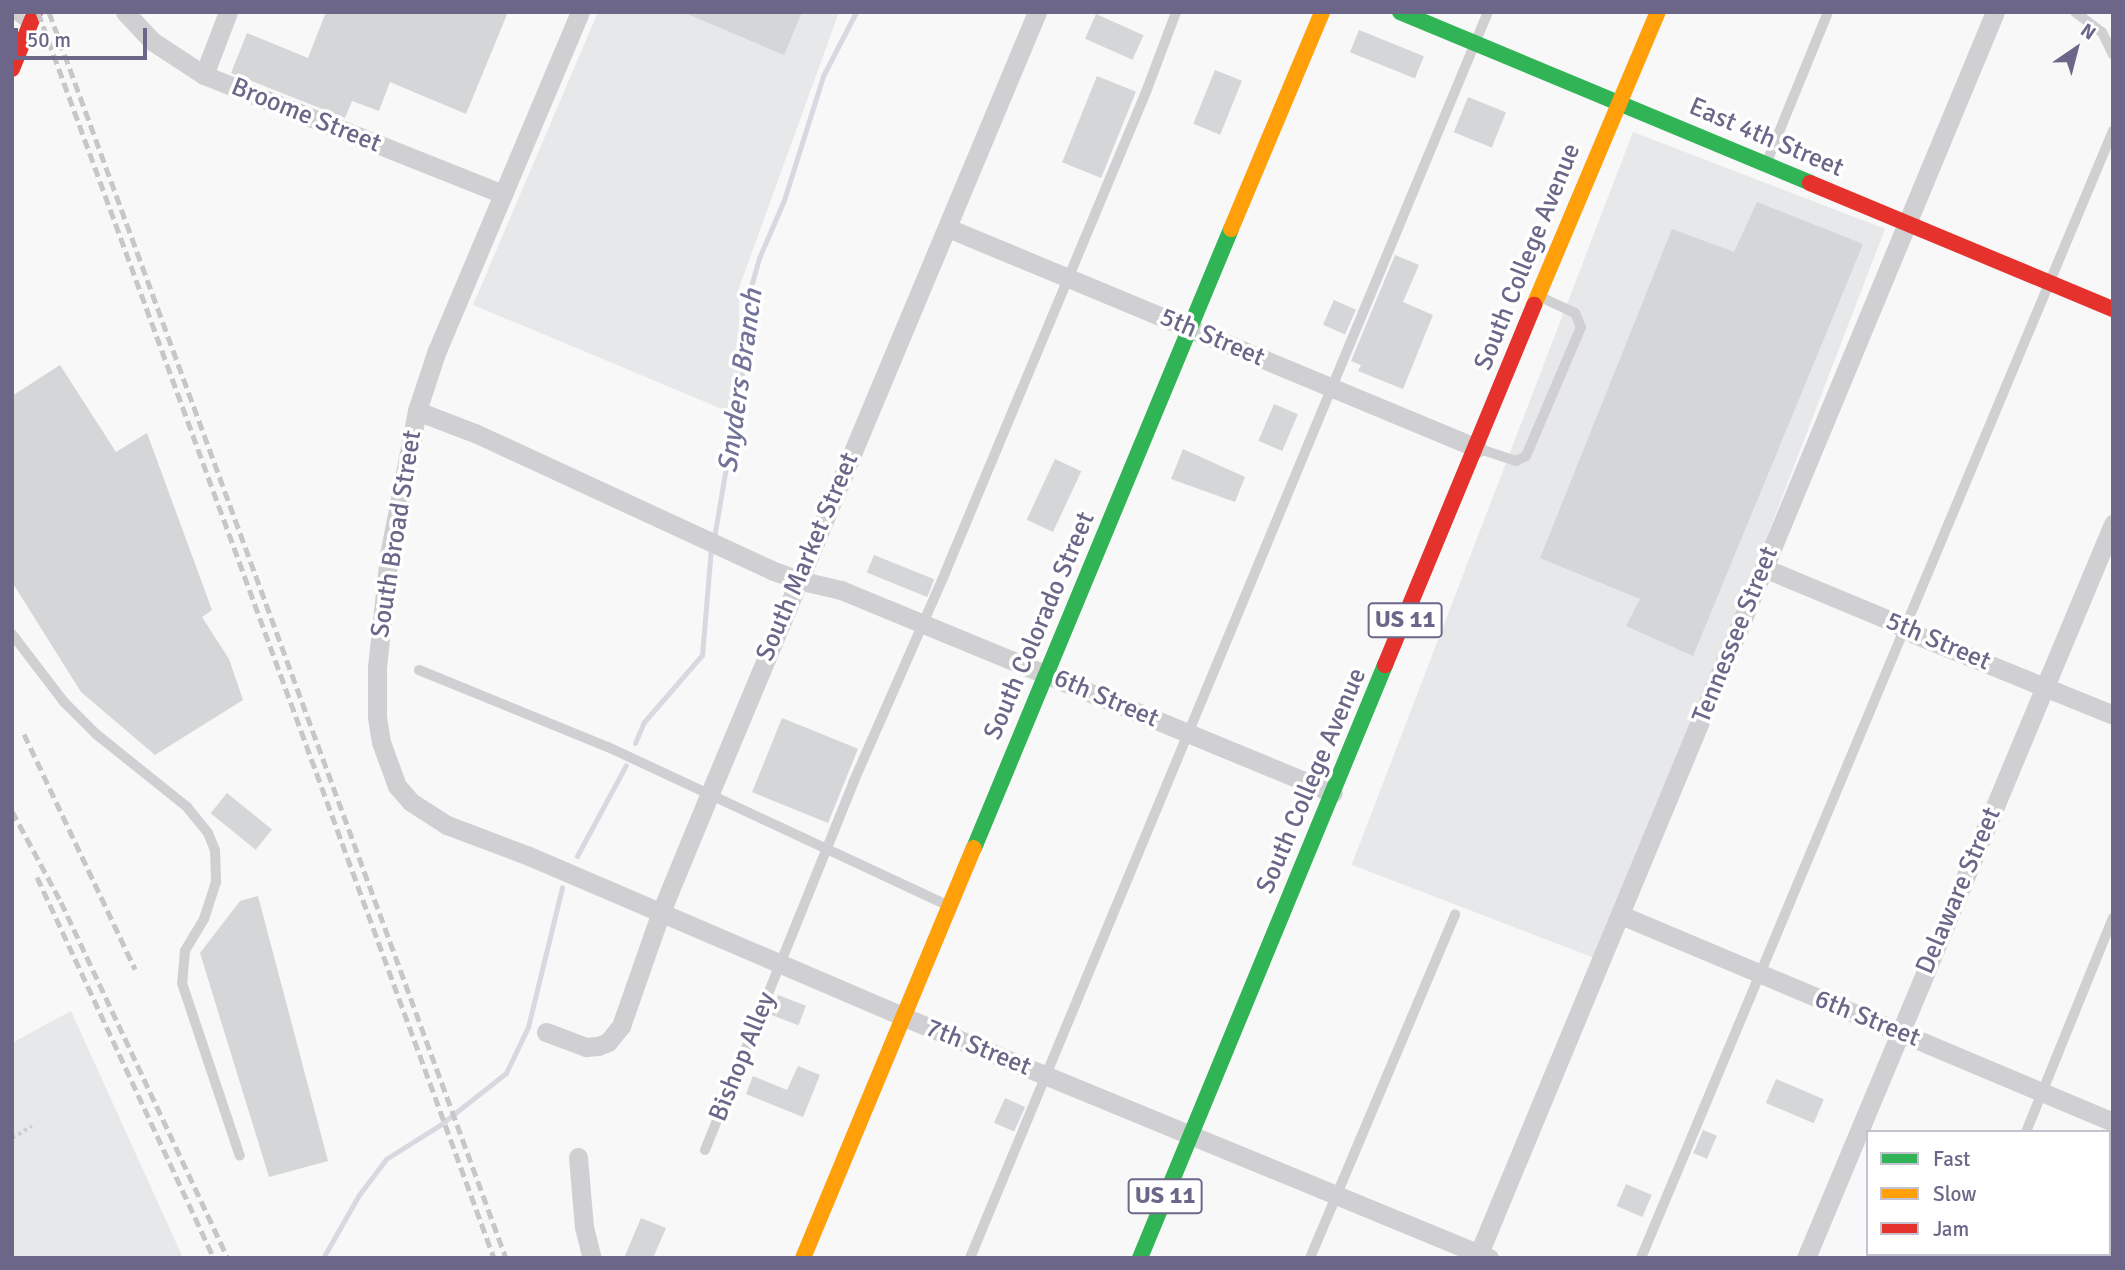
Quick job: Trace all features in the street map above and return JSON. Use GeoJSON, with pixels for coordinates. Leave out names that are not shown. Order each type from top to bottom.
{"type":"FeatureCollection","features":[{"type":"Feature","properties":{"kind":"main road","name":"South Colorado Street"},"geometry":{"type":"LineString","coordinates":[[803,1258],[1322,12]]}},
{"type":"Feature","properties":{"kind":"main road","name":"East 4th Street"},"geometry":{"type":"LineString","coordinates":[[1400,12],[2113,309]]}},
{"type":"Feature","properties":{"kind":"main road","name":"South College Avenue"},"geometry":{"type":"LineString","coordinates":[[1140,1258],[1658,12]]}},
{"type":"Feature","properties":{"kind":"main road"},"geometry":{"type":"LineString","coordinates":[[12,69],[32,19]]}},
{"type":"Feature","properties":{"kind":"street","name":"Broome Street"},"geometry":{"type":"LineString","coordinates":[[125,12],[152,41],[204,75],[503,194]]}},
{"type":"Feature","properties":{"kind":"street"},"geometry":{"type":"LineString","coordinates":[[204,75],[228,12]]}},
{"type":"Feature","properties":{"kind":"street","name":"South Broad Street"},"geometry":{"type":"LineString","coordinates":[[470,834],[428,816],[397,786],[381,742],[377,717],[377,667],[389,555],[417,411],[438,350],[580,12]]}},
{"type":"Feature","properties":{"kind":"street","name":"South Market Street"},"geometry":{"type":"LineString","coordinates":[[546,1032],[586,1047],[608,1042],[617,1034],[661,912],[1037,12]]}},
{"type":"Feature","properties":{"kind":"street","name":"Tennessee Street"},"geometry":{"type":"LineString","coordinates":[[1482,1256],[1763,568],[1996,12]]}},
{"type":"Feature","properties":{"kind":"street","name":"5th Street"},"geometry":{"type":"LineString","coordinates":[[948,228],[1477,448]]}},
{"type":"Feature","properties":{"kind":"street","name":"6th Street"},"geometry":{"type":"LineString","coordinates":[[417,411],[475,433],[798,580],[841,590],[1333,793]]}},
{"type":"Feature","properties":{"kind":"street","name":"Delaware Street"},"geometry":{"type":"LineString","coordinates":[[1806,1258],[2113,524]]}},
{"type":"Feature","properties":{"kind":"street","name":"5th Street"},"geometry":{"type":"LineString","coordinates":[[1763,568],[2113,715]]}},
{"type":"Feature","properties":{"kind":"street","name":"7th Street"},"geometry":{"type":"LineString","coordinates":[[470,834],[1482,1256]]}},
{"type":"Feature","properties":{"kind":"street","name":"6th Street"},"geometry":{"type":"LineString","coordinates":[[1621,915],[1757,975],[2113,1122]]}},
{"type":"Feature","properties":{"kind":"street"},"geometry":{"type":"LineString","coordinates":[[578,1157],[584,1227],[592,1258]]}},
{"type":"Feature","properties":{"kind":"lane"},"geometry":{"type":"LineString","coordinates":[[12,12],[32,19]]}},
{"type":"Feature","properties":{"kind":"lane","name":"Bishop Alley"},"geometry":{"type":"LineString","coordinates":[[705,1150],[827,848],[1069,277],[1176,12]]}},
{"type":"Feature","properties":{"kind":"lane"},"geometry":{"type":"LineString","coordinates":[[970,1258],[1488,12]]}},
{"type":"Feature","properties":{"kind":"lane"},"geometry":{"type":"LineString","coordinates":[[1766,165],[1828,12]]}},
{"type":"Feature","properties":{"kind":"lane"},"geometry":{"type":"LineString","coordinates":[[2075,12],[2102,32],[2113,55]]}},
{"type":"Feature","properties":{"kind":"lane"},"geometry":{"type":"LineString","coordinates":[[1641,1258],[1757,975],[2113,131]]}},
{"type":"Feature","properties":{"kind":"lane"},"geometry":{"type":"LineString","coordinates":[[1477,448],[1516,461],[1526,456],[1581,327],[1575,313],[1538,297]]}},
{"type":"Feature","properties":{"kind":"lane"},"geometry":{"type":"LineString","coordinates":[[12,634],[64,702],[96,734],[187,807],[208,833],[215,850],[216,882],[204,919],[185,951],[182,983],[240,1156]]}},
{"type":"Feature","properties":{"kind":"lane"},"geometry":{"type":"LineString","coordinates":[[419,670],[608,747],[950,906]]}},
{"type":"Feature","properties":{"kind":"lane"},"geometry":{"type":"LineString","coordinates":[[1310,1258],[1455,914]]}},
{"type":"Feature","properties":{"kind":"lane"},"geometry":{"type":"LineString","coordinates":[[2027,1130],[2113,918]]}},
{"type":"Feature","properties":{"kind":"path"},"geometry":{"type":"LineString","coordinates":[[12,1138],[32,1126]]}},
{"type":"Feature","properties":{"kind":"shaded area"},"geometry":{"type":"Polygon","coordinates":[[[598,12],[839,12],[739,288],[739,416],[473,305],[598,12]]]}},
{"type":"Feature","properties":{"kind":"shaded area"},"geometry":{"type":"Polygon","coordinates":[[[1633,132],[1885,229],[1604,962],[1352,865],[1633,132]]]}},
{"type":"Feature","properties":{"kind":"shaded area"},"geometry":{"type":"Polygon","coordinates":[[[71,1011],[183,1258],[12,1258],[12,1043],[71,1011]]]}},
{"type":"Feature","properties":{"kind":"building"},"geometry":{"type":"Polygon","coordinates":[[[326,12],[508,12],[466,114],[390,82],[379,111],[352,101],[345,118],[231,73],[247,33],[308,58],[326,12]]]}},
{"type":"Feature","properties":{"kind":"building"},"geometry":{"type":"Polygon","coordinates":[[[683,12],[802,12],[784,55],[683,12]]]}},
{"type":"Feature","properties":{"kind":"building"},"geometry":{"type":"Polygon","coordinates":[[[1096,14],[1144,35],[1133,60],[1085,39],[1096,14]]]}},
{"type":"Feature","properties":{"kind":"building"},"geometry":{"type":"Polygon","coordinates":[[[1359,30],[1424,56],[1415,78],[1350,52],[1359,30]]]}},
{"type":"Feature","properties":{"kind":"building"},"geometry":{"type":"Polygon","coordinates":[[[1215,70],[1242,81],[1220,135],[1193,124],[1215,70]]]}},
{"type":"Feature","properties":{"kind":"building"},"geometry":{"type":"Polygon","coordinates":[[[1097,76],[1136,92],[1101,178],[1062,162],[1097,76]]]}},
{"type":"Feature","properties":{"kind":"building"},"geometry":{"type":"Polygon","coordinates":[[[1468,97],[1506,112],[1492,148],[1454,132],[1468,97]]]}},
{"type":"Feature","properties":{"kind":"building"},"geometry":{"type":"Polygon","coordinates":[[[1757,202],[1863,244],[1693,656],[1626,626],[1640,599],[1540,558],[1672,229],[1734,252],[1757,202]]]}},
{"type":"Feature","properties":{"kind":"building"},"geometry":{"type":"Polygon","coordinates":[[[1395,255],[1419,265],[1403,302],[1433,315],[1403,389],[1358,371],[1361,365],[1351,361],[1395,255]]]}},
{"type":"Feature","properties":{"kind":"building"},"geometry":{"type":"Polygon","coordinates":[[[1334,300],[1356,310],[1345,334],[1323,325],[1334,300]]]}},
{"type":"Feature","properties":{"kind":"building"},"geometry":{"type":"Polygon","coordinates":[[[60,365],[116,452],[147,433],[212,610],[202,617],[229,659],[243,700],[155,755],[81,692],[12,582],[12,396],[60,365]]]}},
{"type":"Feature","properties":{"kind":"building"},"geometry":{"type":"Polygon","coordinates":[[[1274,404],[1298,414],[1282,451],[1258,441],[1274,404]]]}},
{"type":"Feature","properties":{"kind":"building"},"geometry":{"type":"Polygon","coordinates":[[[1183,449],[1245,477],[1235,502],[1171,479],[1183,449]]]}},
{"type":"Feature","properties":{"kind":"building"},"geometry":{"type":"Polygon","coordinates":[[[1055,459],[1081,471],[1053,532],[1027,520],[1055,459]]]}},
{"type":"Feature","properties":{"kind":"building"},"geometry":{"type":"Polygon","coordinates":[[[874,555],[934,579],[927,597],[867,573],[874,555]]]}},
{"type":"Feature","properties":{"kind":"building"},"geometry":{"type":"Polygon","coordinates":[[[782,718],[858,749],[828,823],[752,792],[782,718]]]}},
{"type":"Feature","properties":{"kind":"building"},"geometry":{"type":"Polygon","coordinates":[[[227,793],[272,830],[256,850],[211,813],[227,793]]]}},
{"type":"Feature","properties":{"kind":"building"},"geometry":{"type":"Polygon","coordinates":[[[258,896],[328,1161],[269,1177],[200,953],[240,901],[258,896]]]}},
{"type":"Feature","properties":{"kind":"building"},"geometry":{"type":"Polygon","coordinates":[[[778,995],[806,1006],[798,1025],[770,1015],[778,995]]]}},
{"type":"Feature","properties":{"kind":"building"},"geometry":{"type":"Polygon","coordinates":[[[798,1066],[820,1075],[803,1117],[746,1094],[753,1076],[787,1090],[798,1066]]]}},
{"type":"Feature","properties":{"kind":"building"},"geometry":{"type":"Polygon","coordinates":[[[1776,1079],[1824,1099],[1814,1123],[1766,1103],[1776,1079]]]}},
{"type":"Feature","properties":{"kind":"building"},"geometry":{"type":"Polygon","coordinates":[[[1005,1098],[1025,1107],[1014,1132],[994,1123],[1005,1098]]]}},
{"type":"Feature","properties":{"kind":"building"},"geometry":{"type":"Polygon","coordinates":[[[1703,1130],[1717,1136],[1707,1159],[1693,1153],[1703,1130]]]}},
{"type":"Feature","properties":{"kind":"building"},"geometry":{"type":"Polygon","coordinates":[[[1626,1184],[1652,1195],[1642,1217],[1617,1206],[1626,1184]]]}},
{"type":"Feature","properties":{"kind":"building"},"geometry":{"type":"Polygon","coordinates":[[[641,1218],[666,1228],[653,1258],[624,1258],[641,1218]]]}},
{"type":"Feature","properties":{"kind":"waterway","name":"Snyders Branch"},"geometry":{"type":"LineString","coordinates":[[714,538],[744,360],[746,304],[759,258],[784,200],[823,76],[856,12]]}},
{"type":"Feature","properties":{"kind":"waterway","name":"Snyders Branch"},"geometry":{"type":"LineString","coordinates":[[635,743],[644,722],[702,655],[711,548]]}},
{"type":"Feature","properties":{"kind":"waterway","name":"Snyders Branch"},"geometry":{"type":"LineString","coordinates":[[577,856],[626,765]]}},
{"type":"Feature","properties":{"kind":"waterway","name":"Snyders Branch"},"geometry":{"type":"LineString","coordinates":[[323,1258],[359,1195],[386,1159],[440,1125],[506,1073],[528,1027],[562,887]]}},
{"type":"Feature","properties":{"kind":"railway"},"geometry":{"type":"LineString","coordinates":[[38,12],[494,1258]]}},
{"type":"Feature","properties":{"kind":"railway"},"geometry":{"type":"LineString","coordinates":[[49,12],[506,1258]]}},
{"type":"Feature","properties":{"kind":"railway"},"geometry":{"type":"LineString","coordinates":[[24,734],[135,969]]}},
{"type":"Feature","properties":{"kind":"railway"},"geometry":{"type":"LineString","coordinates":[[12,811],[61,902],[228,1258]]}},
{"type":"Feature","properties":{"kind":"railway"},"geometry":{"type":"LineString","coordinates":[[37,877],[214,1258]]}},
{"type":"Feature","properties":{"kind":"traffic: fast"},"geometry":{"type":"LineString","coordinates":[[1400,12],[1810,183]]}},
{"type":"Feature","properties":{"kind":"traffic: fast"},"geometry":{"type":"LineString","coordinates":[[974,848],[1231,229]]}},
{"type":"Feature","properties":{"kind":"traffic: fast"},"geometry":{"type":"LineString","coordinates":[[1140,1258],[1385,665]]}},
{"type":"Feature","properties":{"kind":"traffic: slow"},"geometry":{"type":"LineString","coordinates":[[1231,229],[1322,12]]}},
{"type":"Feature","properties":{"kind":"traffic: slow"},"geometry":{"type":"LineString","coordinates":[[1534,305],[1658,12]]}},
{"type":"Feature","properties":{"kind":"traffic: slow"},"geometry":{"type":"LineString","coordinates":[[803,1258],[974,848]]}},
{"type":"Feature","properties":{"kind":"traffic: jam"},"geometry":{"type":"LineString","coordinates":[[12,69],[35,12]]}},
{"type":"Feature","properties":{"kind":"traffic: jam"},"geometry":{"type":"LineString","coordinates":[[1810,183],[2113,309]]}},
{"type":"Feature","properties":{"kind":"traffic: jam"},"geometry":{"type":"LineString","coordinates":[[1385,665],[1534,305]]}}]}
